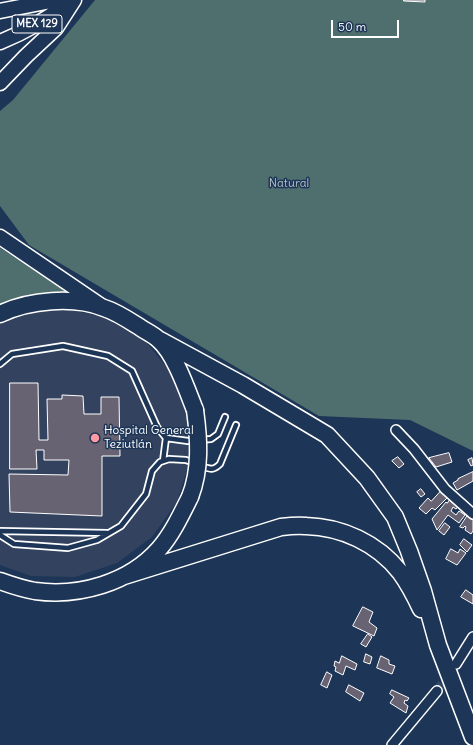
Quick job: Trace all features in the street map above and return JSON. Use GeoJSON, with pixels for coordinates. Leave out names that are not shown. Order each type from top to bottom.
{"type":"FeatureCollection","features":[{"type":"Feature","properties":{"kind":"highway"},"geometry":{"type":"LineString","coordinates":[[0,314],[23,305],[41,302],[81,302],[104,307],[129,320],[160,340],[243,385],[327,435],[367,478],[395,516],[416,569],[438,644],[473,737]]}},
{"type":"Feature","properties":{"kind":"highway"},"geometry":{"type":"LineString","coordinates":[[0,581],[34,591],[68,592],[107,584],[124,576],[146,562],[159,549],[172,531],[190,497],[195,482],[199,456],[198,434],[195,410],[182,376],[173,358],[160,340]]}},
{"type":"Feature","properties":{"kind":"highway"},"geometry":{"type":"LineString","coordinates":[[124,576],[281,527],[306,526],[348,534],[365,542],[400,572],[416,597],[438,644]]}},
{"type":"Feature","properties":{"kind":"main road"},"geometry":{"type":"LineString","coordinates":[[0,11],[56,0]]}},
{"type":"Feature","properties":{"kind":"main road","name":"MEX 129"},"geometry":{"type":"LineString","coordinates":[[0,42],[35,25],[58,11],[71,0]]}},
{"type":"Feature","properties":{"kind":"main road"},"geometry":{"type":"LineString","coordinates":[[0,83],[56,28],[74,0]]}},
{"type":"Feature","properties":{"kind":"main road"},"geometry":{"type":"LineString","coordinates":[[3,237],[104,307]]}},
{"type":"Feature","properties":{"kind":"street"},"geometry":{"type":"LineString","coordinates":[[396,430],[446,489],[473,514]]}},
{"type":"Feature","properties":{"kind":"street"},"geometry":{"type":"LineString","coordinates":[[456,664],[473,637]]}},
{"type":"Feature","properties":{"kind":"street"},"geometry":{"type":"LineString","coordinates":[[392,745],[438,691]]}},
{"type":"Feature","properties":{"kind":"lane"},"geometry":{"type":"LineString","coordinates":[[0,364],[12,354],[63,346],[108,356],[132,371],[157,427],[166,438],[188,441],[211,440],[218,434],[225,417]]}},
{"type":"Feature","properties":{"kind":"lane"},"geometry":{"type":"LineString","coordinates":[[0,535],[14,544],[68,548],[98,540],[121,526],[146,494],[152,471],[160,462],[169,459],[186,460],[211,470],[216,468],[220,464],[236,425]]}},
{"type":"Feature","properties":{"kind":"lane"},"geometry":{"type":"LineString","coordinates":[[163,461],[166,438]]}},
{"type":"Feature","properties":{"kind":"lane"},"geometry":{"type":"LineString","coordinates":[[0,531],[109,533]]}},
{"type":"Feature","properties":{"kind":"shaded area","name":"Hospital General Teziutlán"},"geometry":{"type":"Polygon","coordinates":[[[63,308],[107,318],[146,342],[173,375],[189,416],[190,460],[177,502],[152,537],[117,563],[75,577],[31,576],[0,565],[0,321],[17,313],[63,308]]]}},
{"type":"Feature","properties":{"kind":"green space","name":"Natural"},"geometry":{"type":"Polygon","coordinates":[[[95,0],[473,0],[473,451],[410,420],[319,416],[29,245],[0,206],[0,111],[13,100],[95,0]]]}},
{"type":"Feature","properties":{"kind":"green space"},"geometry":{"type":"Polygon","coordinates":[[[0,248],[74,295],[0,311],[0,248]]]}},
{"type":"Feature","properties":{"kind":"building"},"geometry":{"type":"Polygon","coordinates":[[[425,0],[425,2],[404,1],[425,0]]]}},
{"type":"Feature","properties":{"kind":"building"},"geometry":{"type":"Polygon","coordinates":[[[10,383],[38,383],[39,440],[48,440],[47,399],[62,399],[62,395],[83,396],[84,414],[101,414],[101,397],[119,397],[120,456],[102,456],[102,516],[10,512],[9,474],[68,475],[69,460],[44,460],[44,450],[36,450],[37,469],[10,469],[10,383]]]}},
{"type":"Feature","properties":{"kind":"building"},"geometry":{"type":"Polygon","coordinates":[[[449,453],[452,462],[436,467],[429,458],[449,453]]]}},
{"type":"Feature","properties":{"kind":"building"},"geometry":{"type":"Polygon","coordinates":[[[398,457],[404,464],[399,468],[392,461],[398,457]]]}},
{"type":"Feature","properties":{"kind":"building"},"geometry":{"type":"Polygon","coordinates":[[[472,458],[473,465],[471,466],[468,460],[472,458]]]}},
{"type":"Feature","properties":{"kind":"building"},"geometry":{"type":"Polygon","coordinates":[[[473,472],[473,481],[457,490],[453,483],[473,472]]]}},
{"type":"Feature","properties":{"kind":"building"},"geometry":{"type":"Polygon","coordinates":[[[421,489],[425,494],[421,497],[417,492],[421,489]]]}},
{"type":"Feature","properties":{"kind":"building"},"geometry":{"type":"Polygon","coordinates":[[[443,489],[449,496],[435,510],[432,508],[426,514],[419,508],[428,498],[431,501],[443,489]]]}},
{"type":"Feature","properties":{"kind":"building"},"geometry":{"type":"Polygon","coordinates":[[[451,498],[460,504],[456,509],[453,507],[451,511],[456,515],[459,511],[465,515],[459,523],[448,515],[437,530],[432,519],[451,498]]]}},
{"type":"Feature","properties":{"kind":"building"},"geometry":{"type":"Polygon","coordinates":[[[468,515],[473,519],[473,531],[471,534],[465,530],[465,526],[463,528],[460,527],[468,515]]]}},
{"type":"Feature","properties":{"kind":"building"},"geometry":{"type":"Polygon","coordinates":[[[445,523],[450,527],[444,535],[439,531],[445,523]]]}},
{"type":"Feature","properties":{"kind":"building"},"geometry":{"type":"Polygon","coordinates":[[[464,539],[472,545],[467,552],[460,545],[464,539]]]}},
{"type":"Feature","properties":{"kind":"building"},"geometry":{"type":"Polygon","coordinates":[[[451,549],[458,553],[460,549],[466,553],[457,565],[446,559],[451,549]]]}},
{"type":"Feature","properties":{"kind":"building"},"geometry":{"type":"Polygon","coordinates":[[[466,590],[473,595],[473,604],[461,597],[466,590]]]}},
{"type":"Feature","properties":{"kind":"building"},"geometry":{"type":"Polygon","coordinates":[[[363,607],[373,612],[369,622],[377,628],[374,636],[353,626],[363,607]]]}},
{"type":"Feature","properties":{"kind":"building"},"geometry":{"type":"Polygon","coordinates":[[[368,634],[372,637],[366,647],[361,644],[368,634]]]}},
{"type":"Feature","properties":{"kind":"building"},"geometry":{"type":"Polygon","coordinates":[[[366,654],[372,657],[370,664],[364,662],[366,654]]]}},
{"type":"Feature","properties":{"kind":"building"},"geometry":{"type":"Polygon","coordinates":[[[342,656],[357,664],[355,670],[346,666],[343,675],[335,671],[335,661],[339,663],[342,656]]]}},
{"type":"Feature","properties":{"kind":"building"},"geometry":{"type":"Polygon","coordinates":[[[381,656],[389,660],[389,664],[395,666],[392,674],[377,668],[381,656]]]}},
{"type":"Feature","properties":{"kind":"building"},"geometry":{"type":"Polygon","coordinates":[[[327,672],[332,675],[327,688],[321,685],[327,672]]]}},
{"type":"Feature","properties":{"kind":"building"},"geometry":{"type":"Polygon","coordinates":[[[349,685],[364,693],[360,701],[346,692],[349,685]]]}},
{"type":"Feature","properties":{"kind":"building"},"geometry":{"type":"Polygon","coordinates":[[[392,690],[409,698],[407,701],[405,700],[404,703],[408,706],[406,713],[390,703],[394,697],[390,694],[392,690]]]}},
{"type":"Feature","properties":{"kind":"tunnel"},"geometry":{"type":"LineString","coordinates":[[437,691],[449,673]]}},
{"type":"Feature","properties":{"kind":"place","name":"Hospital General Teziutlán"},"geometry":{"type":"Point","coordinates":[95,438]}}]}
